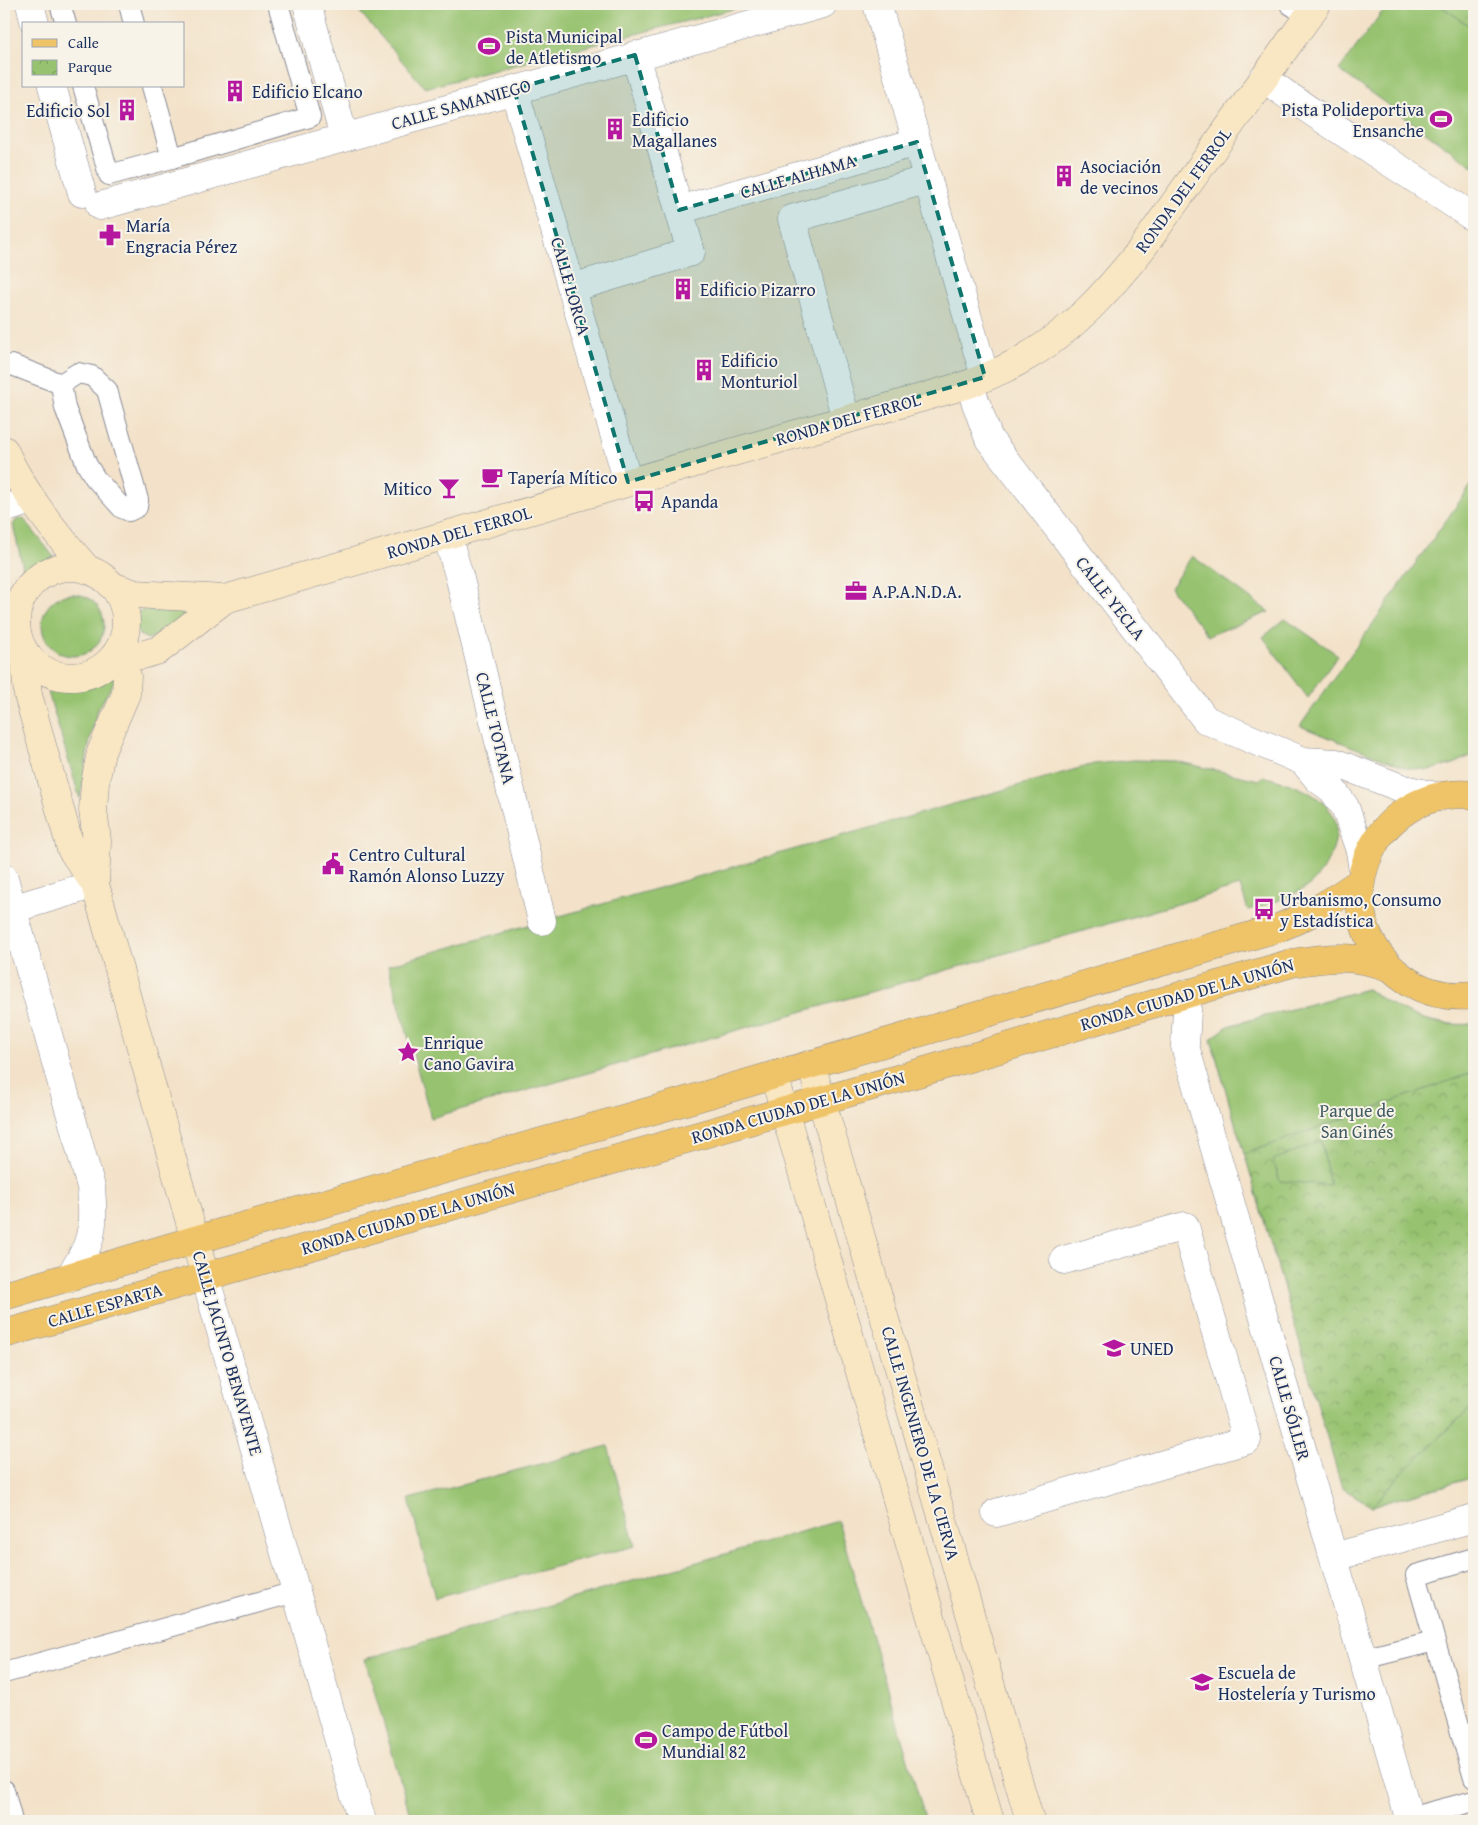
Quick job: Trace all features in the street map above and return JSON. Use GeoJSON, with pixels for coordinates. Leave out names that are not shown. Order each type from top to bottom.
{"type":"FeatureCollection","features":[{"type":"Feature","properties":{"kind":"main road"},"geometry":{"type":"LineString","coordinates":[[1474,795],[1439,796],[1417,804],[1389,824],[1369,853],[1362,876],[1361,908],[1366,930],[1376,950],[1391,968],[1411,983],[1434,992],[1447,995],[1474,995]]}},
{"type":"Feature","properties":{"kind":"main road","name":"RONDA CIUDAD DE LA UNIÓN"},"geometry":{"type":"LineString","coordinates":[[195,1240],[774,1075],[1278,928],[1323,908],[1362,876]]}},
{"type":"Feature","properties":{"kind":"main road","name":"RONDA CIUDAD DE LA UNIÓN"},"geometry":{"type":"LineString","coordinates":[[205,1276],[1283,966],[1315,959],[1351,957],[1374,961],[1391,968]]}},
{"type":"Feature","properties":{"kind":"main road","name":"CALLE ESPARTA"},"geometry":{"type":"LineString","coordinates":[[4,1296],[195,1240]]}},
{"type":"Feature","properties":{"kind":"main road","name":"CALLE ESPARTA"},"geometry":{"type":"LineString","coordinates":[[4,1334],[205,1276]]}},
{"type":"Feature","properties":{"kind":"street"},"geometry":{"type":"LineString","coordinates":[[30,4],[34,22]]}},
{"type":"Feature","properties":{"kind":"street"},"geometry":{"type":"LineString","coordinates":[[307,4],[344,138]]}},
{"type":"Feature","properties":{"kind":"street","name":"CALLE SAMANIEGO"},"geometry":{"type":"LineString","coordinates":[[53,88],[91,200],[344,138],[635,55],[823,4]]}},
{"type":"Feature","properties":{"kind":"street","name":"CALLE YECLA"},"geometry":{"type":"LineString","coordinates":[[877,4],[928,179],[977,380],[989,439],[1206,720],[1303,761]]}},
{"type":"Feature","properties":{"kind":"street","name":"RONDA DEL FERROL"},"geometry":{"type":"LineString","coordinates":[[112,586],[134,594],[225,599],[977,380],[1021,360],[1055,339],[1084,315],[1114,283],[1143,247],[1263,78],[1305,8]]}},
{"type":"Feature","properties":{"kind":"street"},"geometry":{"type":"LineString","coordinates":[[572,288],[691,252],[635,55]]}},
{"type":"Feature","properties":{"kind":"street"},"geometry":{"type":"LineString","coordinates":[[1263,78],[1299,104],[1474,218]]}},
{"type":"Feature","properties":{"kind":"street","name":"CALLE LORCA"},"geometry":{"type":"LineString","coordinates":[[514,89],[628,482]]}},
{"type":"Feature","properties":{"kind":"street","name":"CALLE ALHAMA"},"geometry":{"type":"LineString","coordinates":[[679,210],[917,142]]}},
{"type":"Feature","properties":{"kind":"street"},"geometry":{"type":"LineString","coordinates":[[846,419],[792,219],[928,179]]}},
{"type":"Feature","properties":{"kind":"street"},"geometry":{"type":"LineString","coordinates":[[4,450],[31,500],[52,529],[88,570]]}},
{"type":"Feature","properties":{"kind":"street"},"geometry":{"type":"LineString","coordinates":[[4,508],[31,500]]}},
{"type":"Feature","properties":{"kind":"street","name":"CALLE TOTANA"},"geometry":{"type":"LineString","coordinates":[[447,535],[460,579],[542,922]]}},
{"type":"Feature","properties":{"kind":"street"},"geometry":{"type":"LineString","coordinates":[[4,593],[16,620],[24,652],[45,671],[58,676],[71,678],[98,670],[109,662],[118,651],[126,629],[126,617],[119,595],[112,586],[101,576],[88,570],[74,567],[59,568],[46,573],[34,582],[25,592],[18,606],[16,620]]}},
{"type":"Feature","properties":{"kind":"street","name":"RONDA DEL FERROL"},"geometry":{"type":"LineString","coordinates":[[118,651],[142,655],[159,650],[225,599]]}},
{"type":"Feature","properties":{"kind":"street","name":"CALLE JACINTO BENAVENTE"},"geometry":{"type":"LineString","coordinates":[[118,651],[127,676],[126,694],[101,752],[95,784],[93,810],[96,841],[95,884],[295,1592],[362,1821]]}},
{"type":"Feature","properties":{"kind":"street","name":"CALLE JACINTO BENAVENTE"},"geometry":{"type":"LineString","coordinates":[[24,652],[28,694],[71,849],[95,884]]}},
{"type":"Feature","properties":{"kind":"street"},"geometry":{"type":"LineString","coordinates":[[1303,761],[1336,763],[1404,789],[1439,796]]}},
{"type":"Feature","properties":{"kind":"street"},"geometry":{"type":"LineString","coordinates":[[1303,761],[1318,779],[1332,789],[1345,807],[1356,838],[1362,876]]}},
{"type":"Feature","properties":{"kind":"street"},"geometry":{"type":"LineString","coordinates":[[4,878],[91,1187],[94,1217],[92,1232],[86,1252],[68,1278]]}},
{"type":"Feature","properties":{"kind":"street"},"geometry":{"type":"LineString","coordinates":[[12,909],[95,884]]}},
{"type":"Feature","properties":{"kind":"street","name":"CALLE SÓLLER"},"geometry":{"type":"LineString","coordinates":[[1188,993],[1185,1046],[1409,1820]]}},
{"type":"Feature","properties":{"kind":"street","name":"CALLE INGENIERO DE LA CIERVA"},"geometry":{"type":"LineString","coordinates":[[811,1064],[1030,1821]]}},
{"type":"Feature","properties":{"kind":"street"},"geometry":{"type":"LineString","coordinates":[[774,1075],[990,1821]]}},
{"type":"Feature","properties":{"kind":"street"},"geometry":{"type":"LineString","coordinates":[[996,1514],[1247,1440],[1185,1226],[1064,1260]]}},
{"type":"Feature","properties":{"kind":"street"},"geometry":{"type":"LineString","coordinates":[[1334,1557],[1474,1518]]}},
{"type":"Feature","properties":{"kind":"lane"},"geometry":{"type":"LineString","coordinates":[[60,4],[65,22]]}},
{"type":"Feature","properties":{"kind":"lane"},"geometry":{"type":"LineString","coordinates":[[128,4],[133,22]]}},
{"type":"Feature","properties":{"kind":"lane"},"geometry":{"type":"LineString","coordinates":[[84,88],[109,175],[310,117],[278,4]]}},
{"type":"Feature","properties":{"kind":"lane"},"geometry":{"type":"LineString","coordinates":[[153,88],[172,158]]}},
{"type":"Feature","properties":{"kind":"lane"},"geometry":{"type":"LineString","coordinates":[[7,362],[61,384]]}},
{"type":"Feature","properties":{"kind":"lane"},"geometry":{"type":"LineString","coordinates":[[78,373],[92,376],[107,390],[139,504],[134,510],[130,511],[122,508],[95,478],[87,465],[64,408],[61,384],[78,373]]}},
{"type":"Feature","properties":{"kind":"lane"},"geometry":{"type":"LineString","coordinates":[[1474,1558],[1416,1575],[1474,1778]]}},
{"type":"Feature","properties":{"kind":"lane"},"geometry":{"type":"LineString","coordinates":[[4,1673],[295,1592]]}},
{"type":"Feature","properties":{"kind":"lane"},"geometry":{"type":"LineString","coordinates":[[1363,1660],[1434,1641]]}},
{"type":"Feature","properties":{"kind":"lane"},"geometry":{"type":"LineString","coordinates":[[4,1790],[12,1821]]}},
{"type":"Feature","properties":{"kind":"lane"},"geometry":{"type":"LineString","coordinates":[[1409,1820],[1474,1801]]}},
{"type":"Feature","properties":{"kind":"highlighted area"},"geometry":{"type":"Polygon","coordinates":[[[635,55],[679,210],[917,142],[985,377],[628,482],[514,89],[635,55]]]}},
{"type":"Feature","properties":{"kind":"green space","name":"Pista Municipal de Atletismo"},"geometry":{"type":"Polygon","coordinates":[[[353,4],[753,4],[425,88],[353,4]]]}},
{"type":"Feature","properties":{"kind":"green space","name":"Pista Polideportiva Ensanche"},"geometry":{"type":"Polygon","coordinates":[[[1388,4],[1438,4],[1474,29],[1474,167],[1339,70],[1388,4]]]}},
{"type":"Feature","properties":{"kind":"green space"},"geometry":{"type":"Polygon","coordinates":[[[1438,4],[1474,4],[1474,29],[1438,4]]]}},
{"type":"Feature","properties":{"kind":"green space"},"geometry":{"type":"Polygon","coordinates":[[[1474,481],[1474,754],[1454,764],[1428,770],[1406,768],[1300,726],[1474,481]]]}},
{"type":"Feature","properties":{"kind":"green space"},"geometry":{"type":"Polygon","coordinates":[[[23,518],[54,557],[53,563],[27,579],[13,525],[16,520],[23,518]]]}},
{"type":"Feature","properties":{"kind":"green space"},"geometry":{"type":"Polygon","coordinates":[[[1192,556],[1269,612],[1208,636],[1170,588],[1192,556]]]}},
{"type":"Feature","properties":{"kind":"green space"},"geometry":{"type":"Polygon","coordinates":[[[73,594],[85,596],[95,603],[102,613],[104,625],[102,637],[95,647],[85,654],[73,656],[61,654],[51,647],[44,637],[42,625],[44,613],[51,603],[61,596],[73,594]]]}},
{"type":"Feature","properties":{"kind":"green space"},"geometry":{"type":"Polygon","coordinates":[[[142,610],[190,613],[148,639],[139,635],[136,625],[136,614],[142,610]]]}},
{"type":"Feature","properties":{"kind":"green space"},"geometry":{"type":"Polygon","coordinates":[[[1285,619],[1338,655],[1308,698],[1263,637],[1285,619]]]}},
{"type":"Feature","properties":{"kind":"green space"},"geometry":{"type":"Polygon","coordinates":[[[118,675],[97,711],[90,739],[80,799],[48,692],[92,684],[118,675]]]}},
{"type":"Feature","properties":{"kind":"green space"},"geometry":{"type":"Polygon","coordinates":[[[1134,760],[1175,761],[1259,780],[1263,776],[1290,784],[1310,793],[1329,809],[1336,825],[1334,844],[1326,864],[1308,886],[1279,900],[1248,910],[1240,886],[431,1118],[388,965],[1094,764],[1134,760]]]}},
{"type":"Feature","properties":{"kind":"green space","name":"Parque de San Ginés"},"geometry":{"type":"Polygon","coordinates":[[[1367,989],[1405,1012],[1430,1021],[1474,1024],[1474,1477],[1372,1506],[1342,1488],[1211,1039],[1228,1026],[1367,989]]]}},
{"type":"Feature","properties":{"kind":"green space"},"geometry":{"type":"Polygon","coordinates":[[[1367,989],[1405,1012],[1430,1021],[1458,1025],[1474,1024],[1474,1072],[1244,1154],[1211,1039],[1228,1026],[1367,989]]]}},
{"type":"Feature","properties":{"kind":"green space"},"geometry":{"type":"Polygon","coordinates":[[[1321,1141],[1330,1185],[1280,1181],[1273,1160],[1321,1141]]]}},
{"type":"Feature","properties":{"kind":"green space"},"geometry":{"type":"Polygon","coordinates":[[[1474,1405],[1474,1477],[1372,1506],[1400,1475],[1474,1405]]]}},
{"type":"Feature","properties":{"kind":"green space"},"geometry":{"type":"Polygon","coordinates":[[[608,1446],[635,1546],[435,1598],[409,1499],[608,1446]]]}},
{"type":"Feature","properties":{"kind":"green space","name":"Campo de Fútbol Mundial 82"},"geometry":{"type":"Polygon","coordinates":[[[838,1521],[926,1821],[412,1821],[365,1659],[838,1521]]]}},
{"type":"Feature","properties":{"kind":"place","name":"Pista Municipal de Atletismo"},"geometry":{"type":"Point","coordinates":[489,46]}},
{"type":"Feature","properties":{"kind":"place","name":"Edificio Elcano"},"geometry":{"type":"Point","coordinates":[235,91]}},
{"type":"Feature","properties":{"kind":"place","name":"Edificio Sol"},"geometry":{"type":"Point","coordinates":[127,110]}},
{"type":"Feature","properties":{"kind":"place","name":"Pista Polideportiva Ensanche"},"geometry":{"type":"Point","coordinates":[1441,119]}},
{"type":"Feature","properties":{"kind":"place","name":"Edificio Magallanes"},"geometry":{"type":"Point","coordinates":[615,129]}},
{"type":"Feature","properties":{"kind":"place","name":"Asociación de vecinos"},"geometry":{"type":"Point","coordinates":[1064,176]}},
{"type":"Feature","properties":{"kind":"place","name":"María Engracia Pérez"},"geometry":{"type":"Point","coordinates":[110,235]}},
{"type":"Feature","properties":{"kind":"place","name":"Edificio Pizarro"},"geometry":{"type":"Point","coordinates":[683,289]}},
{"type":"Feature","properties":{"kind":"place","name":"Edificio Monturiol"},"geometry":{"type":"Point","coordinates":[704,370]}},
{"type":"Feature","properties":{"kind":"place","name":"Tapería Mítico"},"geometry":{"type":"Point","coordinates":[492,477]}},
{"type":"Feature","properties":{"kind":"place","name":"Mitico"},"geometry":{"type":"Point","coordinates":[449,488]}},
{"type":"Feature","properties":{"kind":"place","name":"Apanda"},"geometry":{"type":"Point","coordinates":[644,501]}},
{"type":"Feature","properties":{"kind":"place","name":"A.P.A.N.D.A."},"geometry":{"type":"Point","coordinates":[856,591]}},
{"type":"Feature","properties":{"kind":"place","name":"Centro Cultural Ramón Alonso Luzzy"},"geometry":{"type":"Point","coordinates":[333,864]}},
{"type":"Feature","properties":{"kind":"place","name":"Urbanismo, Consumo y Estadística"},"geometry":{"type":"Point","coordinates":[1264,909]}},
{"type":"Feature","properties":{"kind":"place","name":"Enrique Cano Gavira"},"geometry":{"type":"Point","coordinates":[408,1052]}},
{"type":"Feature","properties":{"kind":"place","name":"UNED"},"geometry":{"type":"Point","coordinates":[1114,1348]}},
{"type":"Feature","properties":{"kind":"place","name":"Escuela de Hostelería y Turismo"},"geometry":{"type":"Point","coordinates":[1202,1682]}},
{"type":"Feature","properties":{"kind":"place","name":"Campo de Fútbol Mundial 82"},"geometry":{"type":"Point","coordinates":[646,1740]}}]}
